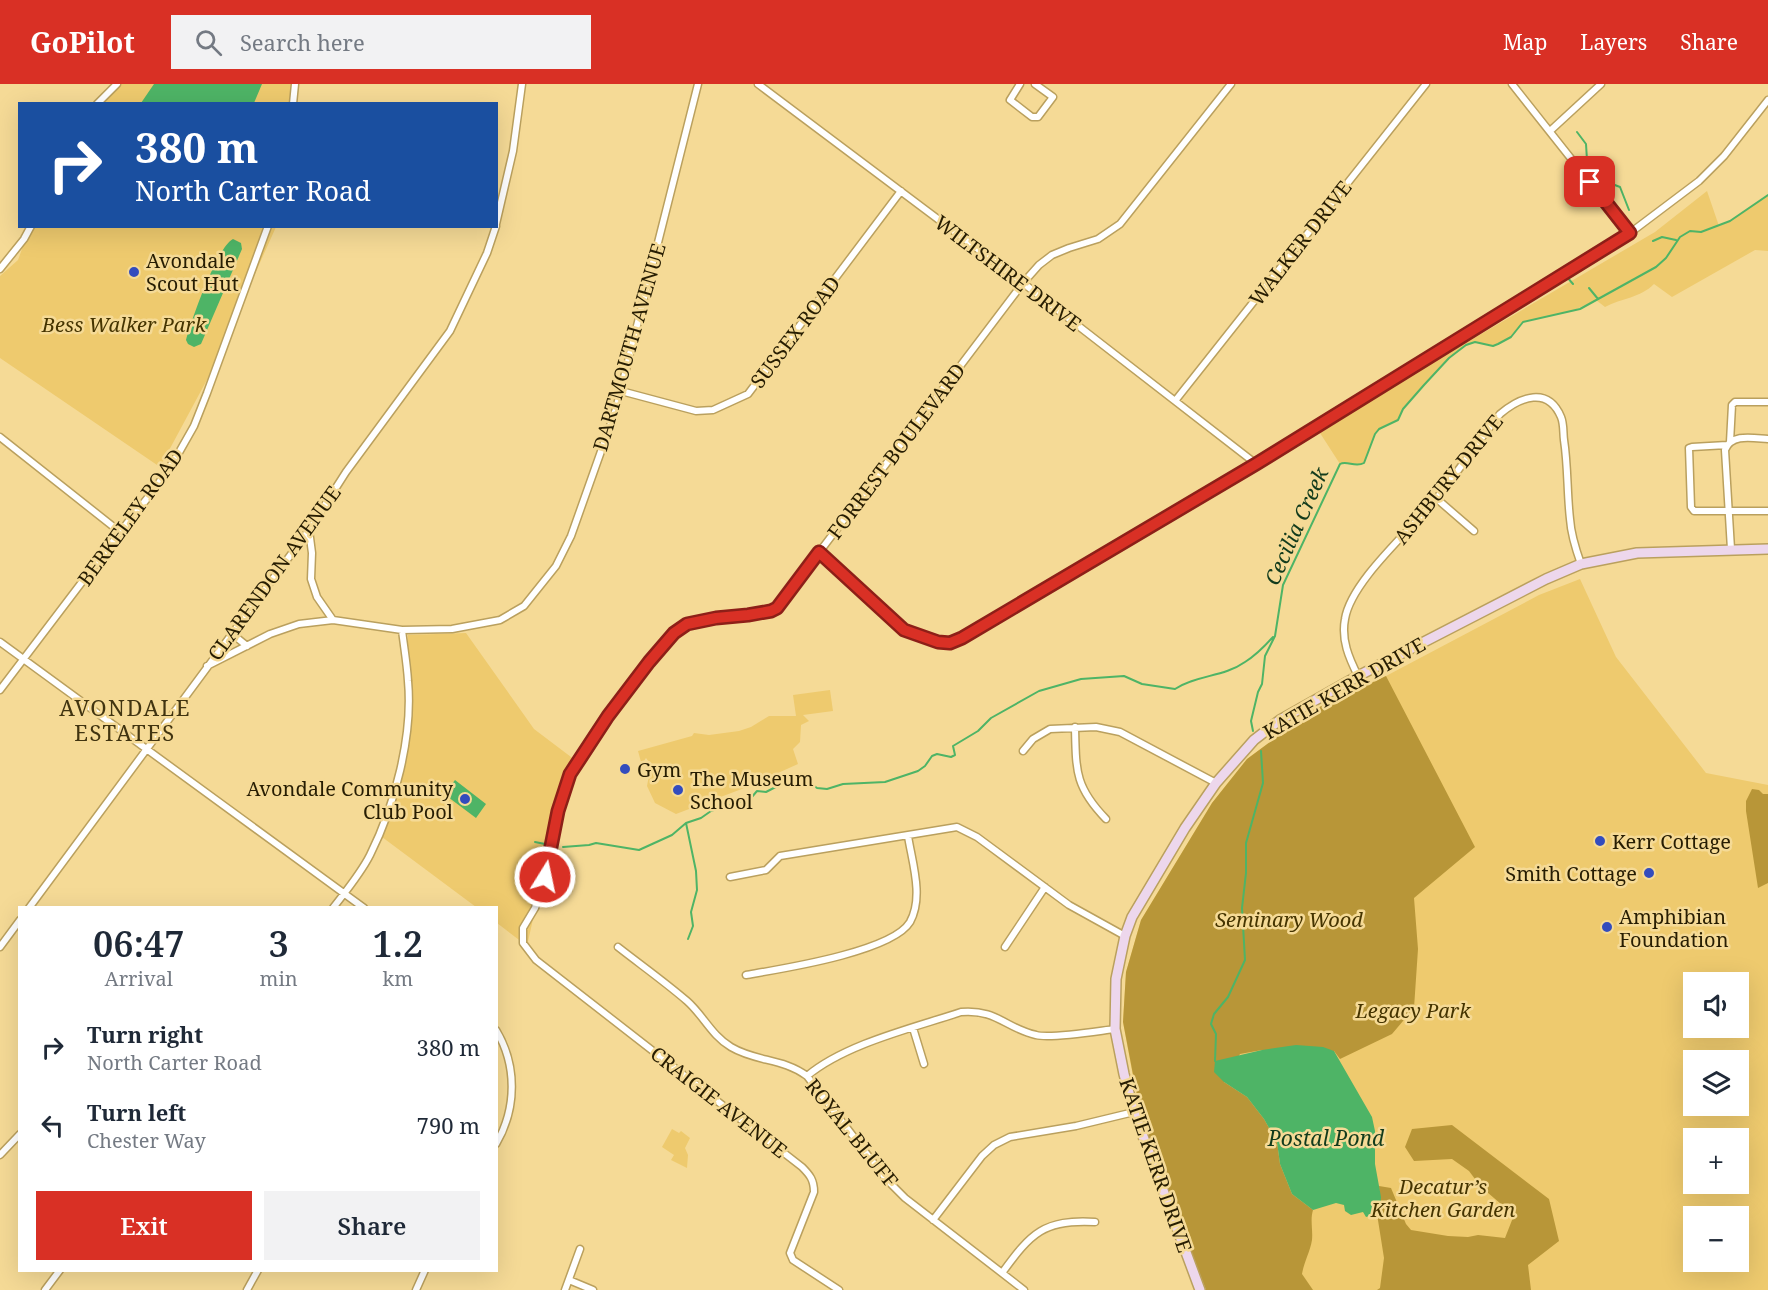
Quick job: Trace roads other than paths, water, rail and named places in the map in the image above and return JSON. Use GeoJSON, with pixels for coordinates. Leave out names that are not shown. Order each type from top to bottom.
{"type":"FeatureCollection","features":[{"type":"Feature","properties":{"kind":"street"},"geometry":{"type":"LineString","coordinates":[[99,102],[117,84]]}},
{"type":"Feature","properties":{"kind":"street"},"geometry":{"type":"LineString","coordinates":[[293,102],[295,84]]}},
{"type":"Feature","properties":{"kind":"street","name":"CLARENDON AVENUE"},"geometry":{"type":"LineString","coordinates":[[498,216],[513,151],[522,84]]}},
{"type":"Feature","properties":{"kind":"street","name":"DARTMOUTH AVENUE"},"geometry":{"type":"LineString","coordinates":[[206,667],[270,634],[299,624],[333,620],[402,630],[452,629],[500,620],[524,606],[556,566],[571,536],[621,391],[698,84]]}},
{"type":"Feature","properties":{"kind":"street","name":"WILTSHIRE DRIVE"},"geometry":{"type":"LineString","coordinates":[[758,84],[1023,283],[1256,464]]}},
{"type":"Feature","properties":{"kind":"street"},"geometry":{"type":"LineString","coordinates":[[1020,84],[1010,100],[1032,117],[1038,117],[1053,97],[1035,84]]}},
{"type":"Feature","properties":{"kind":"street","name":"FORREST BOULEVARD"},"geometry":{"type":"LineString","coordinates":[[522,934],[535,908],[545,877],[558,811],[570,774],[608,716],[649,662],[674,633],[687,624],[771,611],[777,608],[1023,283],[1039,265],[1052,255],[1098,239],[1120,224],[1231,84]]}},
{"type":"Feature","properties":{"kind":"street","name":"WALKER DRIVE"},"geometry":{"type":"LineString","coordinates":[[1175,401],[1426,84]]}},
{"type":"Feature","properties":{"kind":"street"},"geometry":{"type":"LineString","coordinates":[[1512,84],[1630,233]]}},
{"type":"Feature","properties":{"kind":"street"},"geometry":{"type":"LineString","coordinates":[[1550,131],[1601,84]]}},
{"type":"Feature","properties":{"kind":"street"},"geometry":{"type":"LineString","coordinates":[[819,552],[904,630],[938,642],[950,643],[962,638],[1256,464],[1630,233],[1699,181],[1716,165],[1768,100]]}},
{"type":"Feature","properties":{"kind":"street","name":"SUSSEX ROAD"},"geometry":{"type":"LineString","coordinates":[[621,391],[696,411],[713,410],[748,394],[901,191]]}},
{"type":"Feature","properties":{"kind":"street"},"geometry":{"type":"LineString","coordinates":[[0,269],[30,228]]}},
{"type":"Feature","properties":{"kind":"street","name":"BERKELEY ROAD"},"geometry":{"type":"LineString","coordinates":[[0,690],[154,490],[177,456],[194,426],[267,228]]}},
{"type":"Feature","properties":{"kind":"street","name":"CLARENDON AVENUE"},"geometry":{"type":"LineString","coordinates":[[30,906],[309,530],[353,463],[450,331],[488,253],[495,228]]}},
{"type":"Feature","properties":{"kind":"street","name":"ASHBURY DRIVE"},"geometry":{"type":"LineString","coordinates":[[1358,676],[1349,658],[1344,639],[1345,619],[1351,598],[1364,580],[1437,499],[1500,414],[1512,404],[1525,398],[1537,397],[1553,403],[1562,419],[1570,522],[1581,564]]}},
{"type":"Feature","properties":{"kind":"street"},"geometry":{"type":"LineString","coordinates":[[1729,443],[1732,405],[1735,402],[1768,402]]}},
{"type":"Feature","properties":{"kind":"street"},"geometry":{"type":"LineString","coordinates":[[0,437],[120,532]]}},
{"type":"Feature","properties":{"kind":"street"},"geometry":{"type":"LineString","coordinates":[[1731,549],[1725,450],[1736,438],[1768,438]]}},
{"type":"Feature","properties":{"kind":"street"},"geometry":{"type":"LineString","coordinates":[[1729,443],[1689,448],[1691,507],[1694,511],[1768,511]]}},
{"type":"Feature","properties":{"kind":"street"},"geometry":{"type":"LineString","coordinates":[[1437,499],[1474,531]]}},
{"type":"Feature","properties":{"kind":"street"},"geometry":{"type":"LineString","coordinates":[[309,530],[312,553],[311,579],[317,597],[333,620]]}},
{"type":"Feature","properties":{"kind":"street","name":"KATIE KERR DRIVE"},"geometry":{"type":"LineString","coordinates":[[1200,1290],[1134,1112],[1115,1029],[1116,979],[1125,936],[1132,917],[1179,838],[1216,783],[1254,740],[1280,720],[1358,676],[1546,579],[1581,564],[1636,553],[1768,549]]}},
{"type":"Feature","properties":{"kind":"street"},"geometry":{"type":"LineString","coordinates":[[336,906],[370,856],[398,780],[406,729],[409,682],[402,630]]}},
{"type":"Feature","properties":{"kind":"street"},"geometry":{"type":"LineString","coordinates":[[231,633],[247,646]]}},
{"type":"Feature","properties":{"kind":"street"},"geometry":{"type":"LineString","coordinates":[[0,642],[361,906]]}},
{"type":"Feature","properties":{"kind":"street"},"geometry":{"type":"LineString","coordinates":[[1075,727],[1076,763],[1080,784],[1091,803],[1107,819]]}},
{"type":"Feature","properties":{"kind":"street"},"geometry":{"type":"LineString","coordinates":[[1023,751],[1033,739],[1050,729],[1096,727],[1120,732],[1216,783]]}},
{"type":"Feature","properties":{"kind":"street"},"geometry":{"type":"LineString","coordinates":[[730,877],[766,870],[780,856],[957,827],[977,837],[1069,905],[1125,936]]}},
{"type":"Feature","properties":{"kind":"street"},"geometry":{"type":"LineString","coordinates":[[746,975],[826,961],[900,933],[910,921],[916,900],[908,836]]}},
{"type":"Feature","properties":{"kind":"street"},"geometry":{"type":"LineString","coordinates":[[1005,947],[1045,887]]}},
{"type":"Feature","properties":{"kind":"street"},"geometry":{"type":"LineString","coordinates":[[0,947],[18,923]]}},
{"type":"Feature","properties":{"kind":"street","name":"CRAIGIE AVENUE"},"geometry":{"type":"LineString","coordinates":[[522,934],[523,943],[536,960],[810,1175],[814,1184],[814,1192],[790,1253],[793,1260],[840,1290]]}},
{"type":"Feature","properties":{"kind":"street","name":"ROYAL BLUFF"},"geometry":{"type":"LineString","coordinates":[[618,947],[688,1002],[729,1046],[747,1056],[783,1063],[797,1069],[807,1077],[886,1179],[905,1198],[1024,1290]]}},
{"type":"Feature","properties":{"kind":"street"},"geometry":{"type":"LineString","coordinates":[[807,1077],[822,1063],[842,1053],[962,1012],[990,1013],[1023,1031],[1039,1036],[1115,1029]]}},
{"type":"Feature","properties":{"kind":"street"},"geometry":{"type":"LineString","coordinates":[[913,1028],[924,1064]]}},
{"type":"Feature","properties":{"kind":"street"},"geometry":{"type":"LineString","coordinates":[[498,1034],[510,1058],[512,1077],[511,1106],[498,1141]]}},
{"type":"Feature","properties":{"kind":"street"},"geometry":{"type":"LineString","coordinates":[[933,1220],[982,1156],[994,1145],[1010,1137],[1076,1126],[1134,1112]]}},
{"type":"Feature","properties":{"kind":"street"},"geometry":{"type":"LineString","coordinates":[[0,1155],[18,1136]]}},
{"type":"Feature","properties":{"kind":"street"},"geometry":{"type":"LineString","coordinates":[[1002,1273],[1032,1236],[1051,1225],[1071,1220],[1095,1222]]}},
{"type":"Feature","properties":{"kind":"street"},"geometry":{"type":"LineString","coordinates":[[564,1290],[580,1249]]}},
{"type":"Feature","properties":{"kind":"street"},"geometry":{"type":"LineString","coordinates":[[45,1290],[58,1272]]}},
{"type":"Feature","properties":{"kind":"street"},"geometry":{"type":"LineString","coordinates":[[248,1290],[257,1272]]}},
{"type":"Feature","properties":{"kind":"street"},"geometry":{"type":"LineString","coordinates":[[416,1290],[424,1272]]}},
{"type":"Feature","properties":{"kind":"street"},"geometry":{"type":"LineString","coordinates":[[568,1280],[593,1290]]}},
{"type":"Feature","properties":{"kind":"water"},"geometry":{"type":"Polygon","coordinates":[[[154,84],[262,84],[254,102],[142,102],[154,84]]]}},
{"type":"Feature","properties":{"kind":"water"},"geometry":{"type":"Polygon","coordinates":[[[233,239],[241,243],[242,249],[201,344],[194,347],[186,340],[193,317],[212,269],[233,239]]]}},
{"type":"Feature","properties":{"kind":"water","name":"Avondale Community Club Pool"},"geometry":{"type":"Polygon","coordinates":[[[455,780],[486,804],[476,818],[444,794],[455,780]]]}},
{"type":"Feature","properties":{"kind":"water","name":"Postal Pond"},"geometry":{"type":"Polygon","coordinates":[[[1296,1045],[1323,1047],[1334,1051],[1372,1117],[1375,1131],[1375,1164],[1381,1197],[1377,1214],[1366,1217],[1363,1212],[1351,1215],[1345,1211],[1344,1205],[1336,1203],[1313,1210],[1292,1194],[1280,1164],[1277,1142],[1264,1119],[1247,1097],[1224,1082],[1214,1072],[1215,1061],[1296,1045]]]}},
{"type":"Feature","properties":{"kind":"waterway"},"geometry":{"type":"LineString","coordinates":[[1577,132],[1586,144],[1587,160],[1605,174],[1607,182],[1620,187],[1629,210]]}},
{"type":"Feature","properties":{"kind":"waterway","name":"Cecilia Creek"},"geometry":{"type":"LineString","coordinates":[[1253,731],[1251,721],[1262,684],[1265,656],[1275,636],[1283,585],[1340,464],[1364,463],[1379,429],[1398,420],[1403,409],[1424,385],[1449,358],[1466,345],[1475,342],[1493,346],[1511,337],[1523,322],[1580,309],[1656,267],[1666,258],[1680,237],[1690,231],[1701,232],[1730,221],[1768,195]]}},
{"type":"Feature","properties":{"kind":"waterway"},"geometry":{"type":"LineString","coordinates":[[1653,241],[1662,237],[1676,240]]}},
{"type":"Feature","properties":{"kind":"waterway"},"geometry":{"type":"LineString","coordinates":[[1567,277],[1573,284]]}},
{"type":"Feature","properties":{"kind":"waterway"},"geometry":{"type":"LineString","coordinates":[[1589,288],[1598,299]]}},
{"type":"Feature","properties":{"kind":"waterway"},"geometry":{"type":"LineString","coordinates":[[563,847],[596,843],[639,850],[672,835],[686,823],[701,818],[711,811],[751,798],[757,791],[766,792],[793,778],[803,778],[817,788],[827,789],[843,784],[885,782],[918,771],[932,756],[937,754],[951,757],[955,755],[953,746],[978,731],[991,718],[1039,691],[1081,679],[1124,676],[1142,684],[1175,689],[1183,684],[1237,667],[1249,660],[1273,637]]}},
{"type":"Feature","properties":{"kind":"waterway","name":"Cecilia Creek"},"geometry":{"type":"LineString","coordinates":[[1215,1061],[1216,1034],[1211,1024],[1214,1014],[1228,997],[1245,960],[1242,908],[1246,873],[1246,843],[1263,783],[1261,751]]}},
{"type":"Feature","properties":{"kind":"waterway"},"geometry":{"type":"LineString","coordinates":[[686,823],[696,871],[697,890],[691,912],[693,926],[688,939]]}},
{"type":"Feature","properties":{"kind":"waterway"},"geometry":{"type":"LineString","coordinates":[[535,842],[545,844]]}},
{"type":"Feature","properties":{"kind":"place","name":"Avondale Scout Hut"},"geometry":{"type":"Point","coordinates":[134,272]}},
{"type":"Feature","properties":{"kind":"place","name":"Gym"},"geometry":{"type":"Point","coordinates":[625,769]}},
{"type":"Feature","properties":{"kind":"place","name":"The Museum School"},"geometry":{"type":"Point","coordinates":[678,790]}},
{"type":"Feature","properties":{"kind":"place","name":"Avondale Community Club Pool"},"geometry":{"type":"Point","coordinates":[465,799]}},
{"type":"Feature","properties":{"kind":"place","name":"Kerr Cottage"},"geometry":{"type":"Point","coordinates":[1600,841]}},
{"type":"Feature","properties":{"kind":"place","name":"Smith Cottage"},"geometry":{"type":"Point","coordinates":[1649,873]}},
{"type":"Feature","properties":{"kind":"place","name":"Amphibian Foundation"},"geometry":{"type":"Point","coordinates":[1607,927]}},
{"type":"Feature","properties":{"kind":"district","name":"AVONDALE ESTATES"},"geometry":{"type":"Point","coordinates":[125,720]}},
{"type":"Feature","properties":{"kind":"park label","name":"Bess Walker Park"},"geometry":{"type":"Point","coordinates":[124,324]}},
{"type":"Feature","properties":{"kind":"park label","name":"Seminary Wood"},"geometry":{"type":"Point","coordinates":[1289,919]}},
{"type":"Feature","properties":{"kind":"park label","name":"Legacy Park"},"geometry":{"type":"Point","coordinates":[1413,1010]}},
{"type":"Feature","properties":{"kind":"park label","name":"Decatur’s Kitchen Garden"},"geometry":{"type":"Point","coordinates":[1443,1198]}}]}
